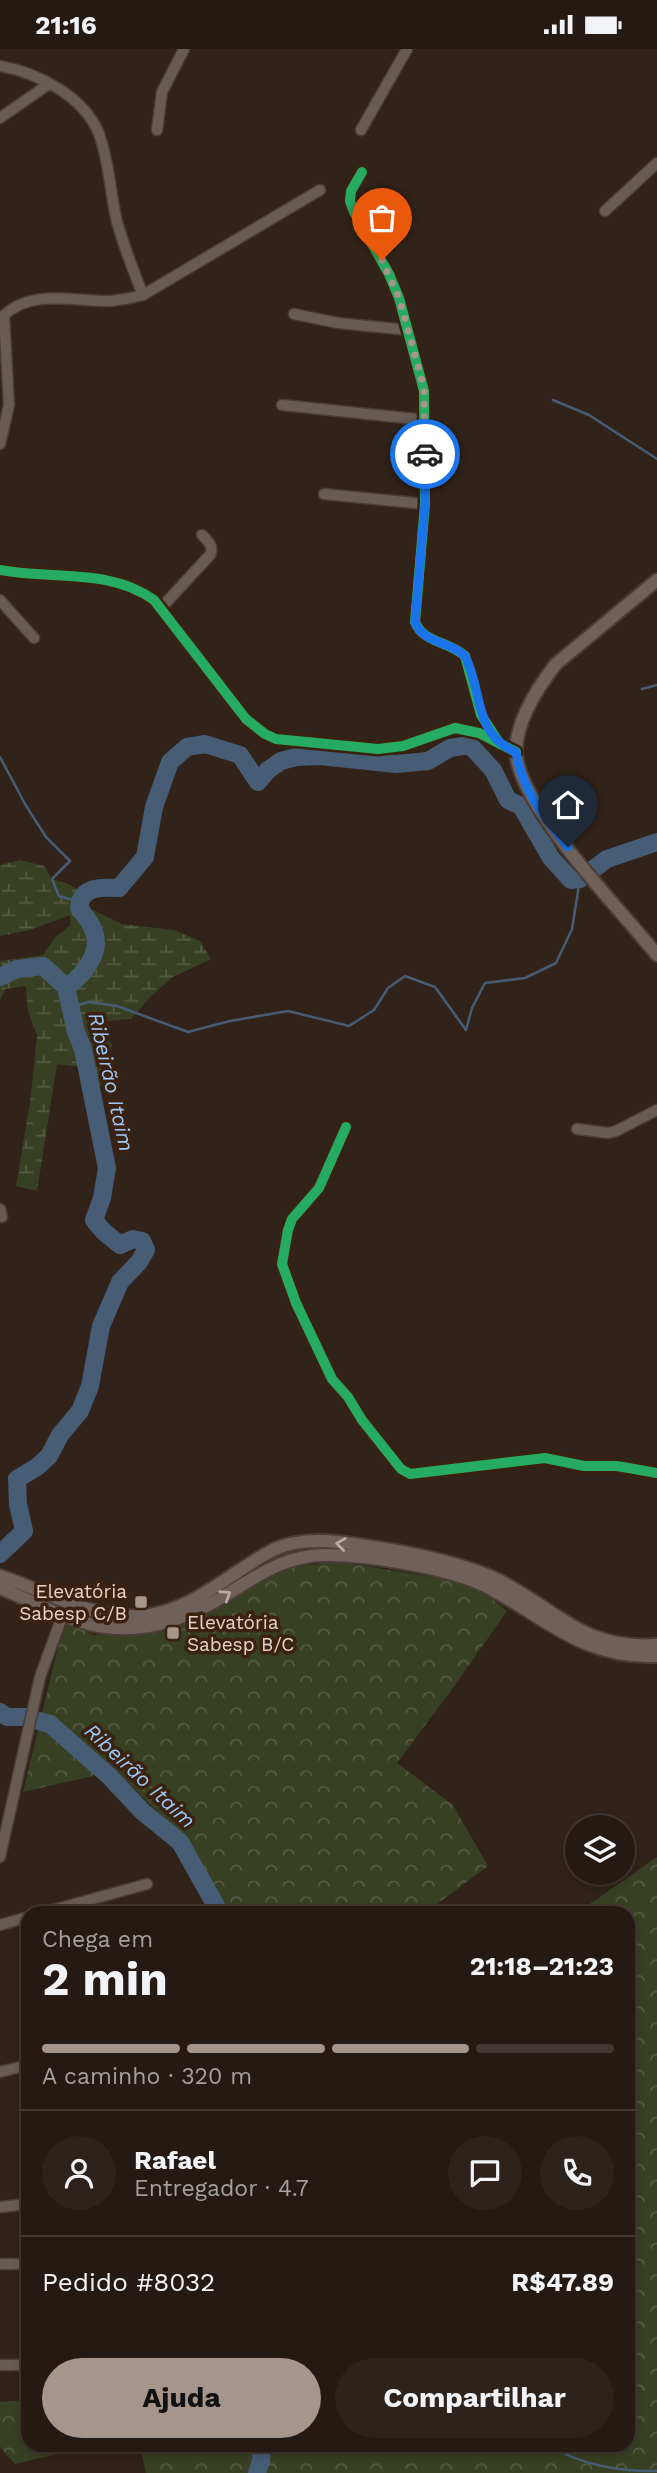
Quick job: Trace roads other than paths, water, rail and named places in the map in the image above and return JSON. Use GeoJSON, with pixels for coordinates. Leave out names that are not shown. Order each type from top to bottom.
{"type":"FeatureCollection","features":[{"type":"Feature","properties":{"kind":"main road"},"geometry":{"type":"LineString","coordinates":[[657,580],[556,664],[544,679],[527,711],[518,735],[516,752],[519,772],[531,798],[657,955]]}},
{"type":"Feature","properties":{"kind":"main road"},"geometry":{"type":"LineString","coordinates":[[63,1613],[69,1609],[144,1616],[192,1600],[277,1548],[302,1543],[337,1542],[418,1556],[498,1580],[589,1635],[655,1654]]}},
{"type":"Feature","properties":{"kind":"main road"},"geometry":{"type":"LineString","coordinates":[[1,1580],[63,1613],[98,1626],[118,1627],[169,1622],[197,1613],[284,1561],[337,1555],[418,1566],[460,1576],[493,1590],[587,1646],[626,1656],[655,1654]]}},
{"type":"Feature","properties":{"kind":"main road"},"geometry":{"type":"LineString","coordinates":[[1,1580],[15,1581],[101,1613]]}},
{"type":"Feature","properties":{"kind":"main road"},"geometry":{"type":"LineString","coordinates":[[15,1581],[59,1604],[63,1613]]}},
{"type":"Feature","properties":{"kind":"street"},"geometry":{"type":"LineString","coordinates":[[157,130],[162,92],[184,49]]}},
{"type":"Feature","properties":{"kind":"street"},"geometry":{"type":"LineString","coordinates":[[361,130],[407,49]]}},
{"type":"Feature","properties":{"kind":"street"},"geometry":{"type":"LineString","coordinates":[[0,67],[12,69],[65,93],[84,111],[98,131],[107,161],[116,217],[143,295]]}},
{"type":"Feature","properties":{"kind":"street"},"geometry":{"type":"LineString","coordinates":[[0,118],[49,84]]}},
{"type":"Feature","properties":{"kind":"street"},"geometry":{"type":"LineString","coordinates":[[605,211],[657,163]]}},
{"type":"Feature","properties":{"kind":"street"},"geometry":{"type":"LineString","coordinates":[[362,172],[351,191],[350,201],[389,274],[424,391],[425,504],[415,622],[424,635],[465,656],[481,715],[500,744]]}},
{"type":"Feature","properties":{"kind":"street"},"geometry":{"type":"LineString","coordinates":[[0,444],[9,405],[2,317],[22,303],[40,299],[110,300],[143,295],[320,190]]}},
{"type":"Feature","properties":{"kind":"street"},"geometry":{"type":"LineString","coordinates":[[294,314],[338,323],[408,331]]}},
{"type":"Feature","properties":{"kind":"street"},"geometry":{"type":"LineString","coordinates":[[282,405],[425,420]]}},
{"type":"Feature","properties":{"kind":"street"},"geometry":{"type":"LineString","coordinates":[[324,494],[425,504]]}},
{"type":"Feature","properties":{"kind":"street"},"geometry":{"type":"LineString","coordinates":[[160,608],[210,555],[212,551],[209,543],[202,535]]}},
{"type":"Feature","properties":{"kind":"street"},"geometry":{"type":"LineString","coordinates":[[0,571],[68,575],[127,585],[142,591],[160,608],[246,719],[276,739],[379,749],[403,746],[455,727],[479,733],[516,752]]}},
{"type":"Feature","properties":{"kind":"street"},"geometry":{"type":"LineString","coordinates":[[0,600],[34,638]]}},
{"type":"Feature","properties":{"kind":"street"},"geometry":{"type":"LineString","coordinates":[[577,1129],[607,1133],[616,1131],[657,1110]]}},
{"type":"Feature","properties":{"kind":"street"},"geometry":{"type":"LineString","coordinates":[[346,1126],[319,1188],[292,1219],[282,1264],[296,1303],[332,1379],[401,1469],[410,1474],[545,1458],[584,1466],[617,1465],[657,1473]]}},
{"type":"Feature","properties":{"kind":"street"},"geometry":{"type":"LineString","coordinates":[[0,1857],[40,1677],[63,1613]]}},
{"type":"Feature","properties":{"kind":"street"},"geometry":{"type":"LineString","coordinates":[[67,1906],[147,1884]]}},
{"type":"Feature","properties":{"kind":"street"},"geometry":{"type":"LineString","coordinates":[[0,1924],[21,1919]]}},
{"type":"Feature","properties":{"kind":"street"},"geometry":{"type":"LineString","coordinates":[[0,2072],[21,2067]]}},
{"type":"Feature","properties":{"kind":"street"},"geometry":{"type":"LineString","coordinates":[[0,2207],[21,2205]]}},
{"type":"Feature","properties":{"kind":"street"},"geometry":{"type":"LineString","coordinates":[[0,2264],[21,2264]]}},
{"type":"Feature","properties":{"kind":"street"},"geometry":{"type":"LineString","coordinates":[[0,2365],[21,2365]]}},
{"type":"Feature","properties":{"kind":"waterway"},"geometry":{"type":"LineString","coordinates":[[553,400],[589,415],[657,459]]}},
{"type":"Feature","properties":{"kind":"waterway"},"geometry":{"type":"LineString","coordinates":[[642,689],[657,685]]}},
{"type":"Feature","properties":{"kind":"waterway"},"geometry":{"type":"LineString","coordinates":[[0,977],[17,969],[43,966],[66,987],[86,969],[96,944],[91,924],[79,908],[81,901],[84,895],[93,889],[119,888],[145,857],[154,807],[170,762],[187,747],[205,744],[240,755],[258,782],[268,770],[281,761],[296,757],[320,756],[396,764],[428,761],[450,748],[470,745],[493,770],[508,800],[521,806],[551,858],[571,880],[580,879],[607,859],[657,842]]}},
{"type":"Feature","properties":{"kind":"waterway"},"geometry":{"type":"LineString","coordinates":[[0,757],[46,837],[70,861],[52,879],[59,896],[80,902]]}},
{"type":"Feature","properties":{"kind":"waterway"},"geometry":{"type":"LineString","coordinates":[[71,1007],[89,1002],[117,1006],[188,1032],[230,1021],[288,1011],[349,1026],[374,1010],[388,988],[405,976],[435,987],[466,1030],[472,1008],[485,983],[525,978],[556,963],[572,929],[580,879]]}},
{"type":"Feature","properties":{"kind":"waterway","name":"Ribeirão Itaim"},"geometry":{"type":"LineString","coordinates":[[0,1554],[24,1531],[18,1504],[17,1479],[49,1456],[60,1435],[80,1411],[90,1386],[101,1326],[120,1282],[139,1262],[146,1250],[142,1241],[133,1239],[120,1245],[94,1220],[102,1198],[107,1168],[83,1049],[76,1032],[66,987]]}},
{"type":"Feature","properties":{"kind":"waterway","name":"Ribeirão Itaim"},"geometry":{"type":"LineString","coordinates":[[0,1712],[7,1717],[28,1717]]}},
{"type":"Feature","properties":{"kind":"waterway","name":"Ribeirão Itaim"},"geometry":{"type":"LineString","coordinates":[[39,1721],[50,1724],[109,1776],[143,1812],[180,1842],[216,1906]]}},
{"type":"Feature","properties":{"kind":"waterway","name":"Ribeirão Itaim"},"geometry":{"type":"LineString","coordinates":[[257,2473],[262,2452]]}},
{"type":"Feature","properties":{"kind":"waterway"},"geometry":{"type":"LineString","coordinates":[[561,2452],[601,2466],[657,2471]]}},
{"type":"Feature","properties":{"kind":"place","name":"Elevatória Sabesp C/B"},"geometry":{"type":"Point","coordinates":[141,1602]}},
{"type":"Feature","properties":{"kind":"place","name":"Elevatória Sabesp B/C"},"geometry":{"type":"Point","coordinates":[173,1633]}}]}
